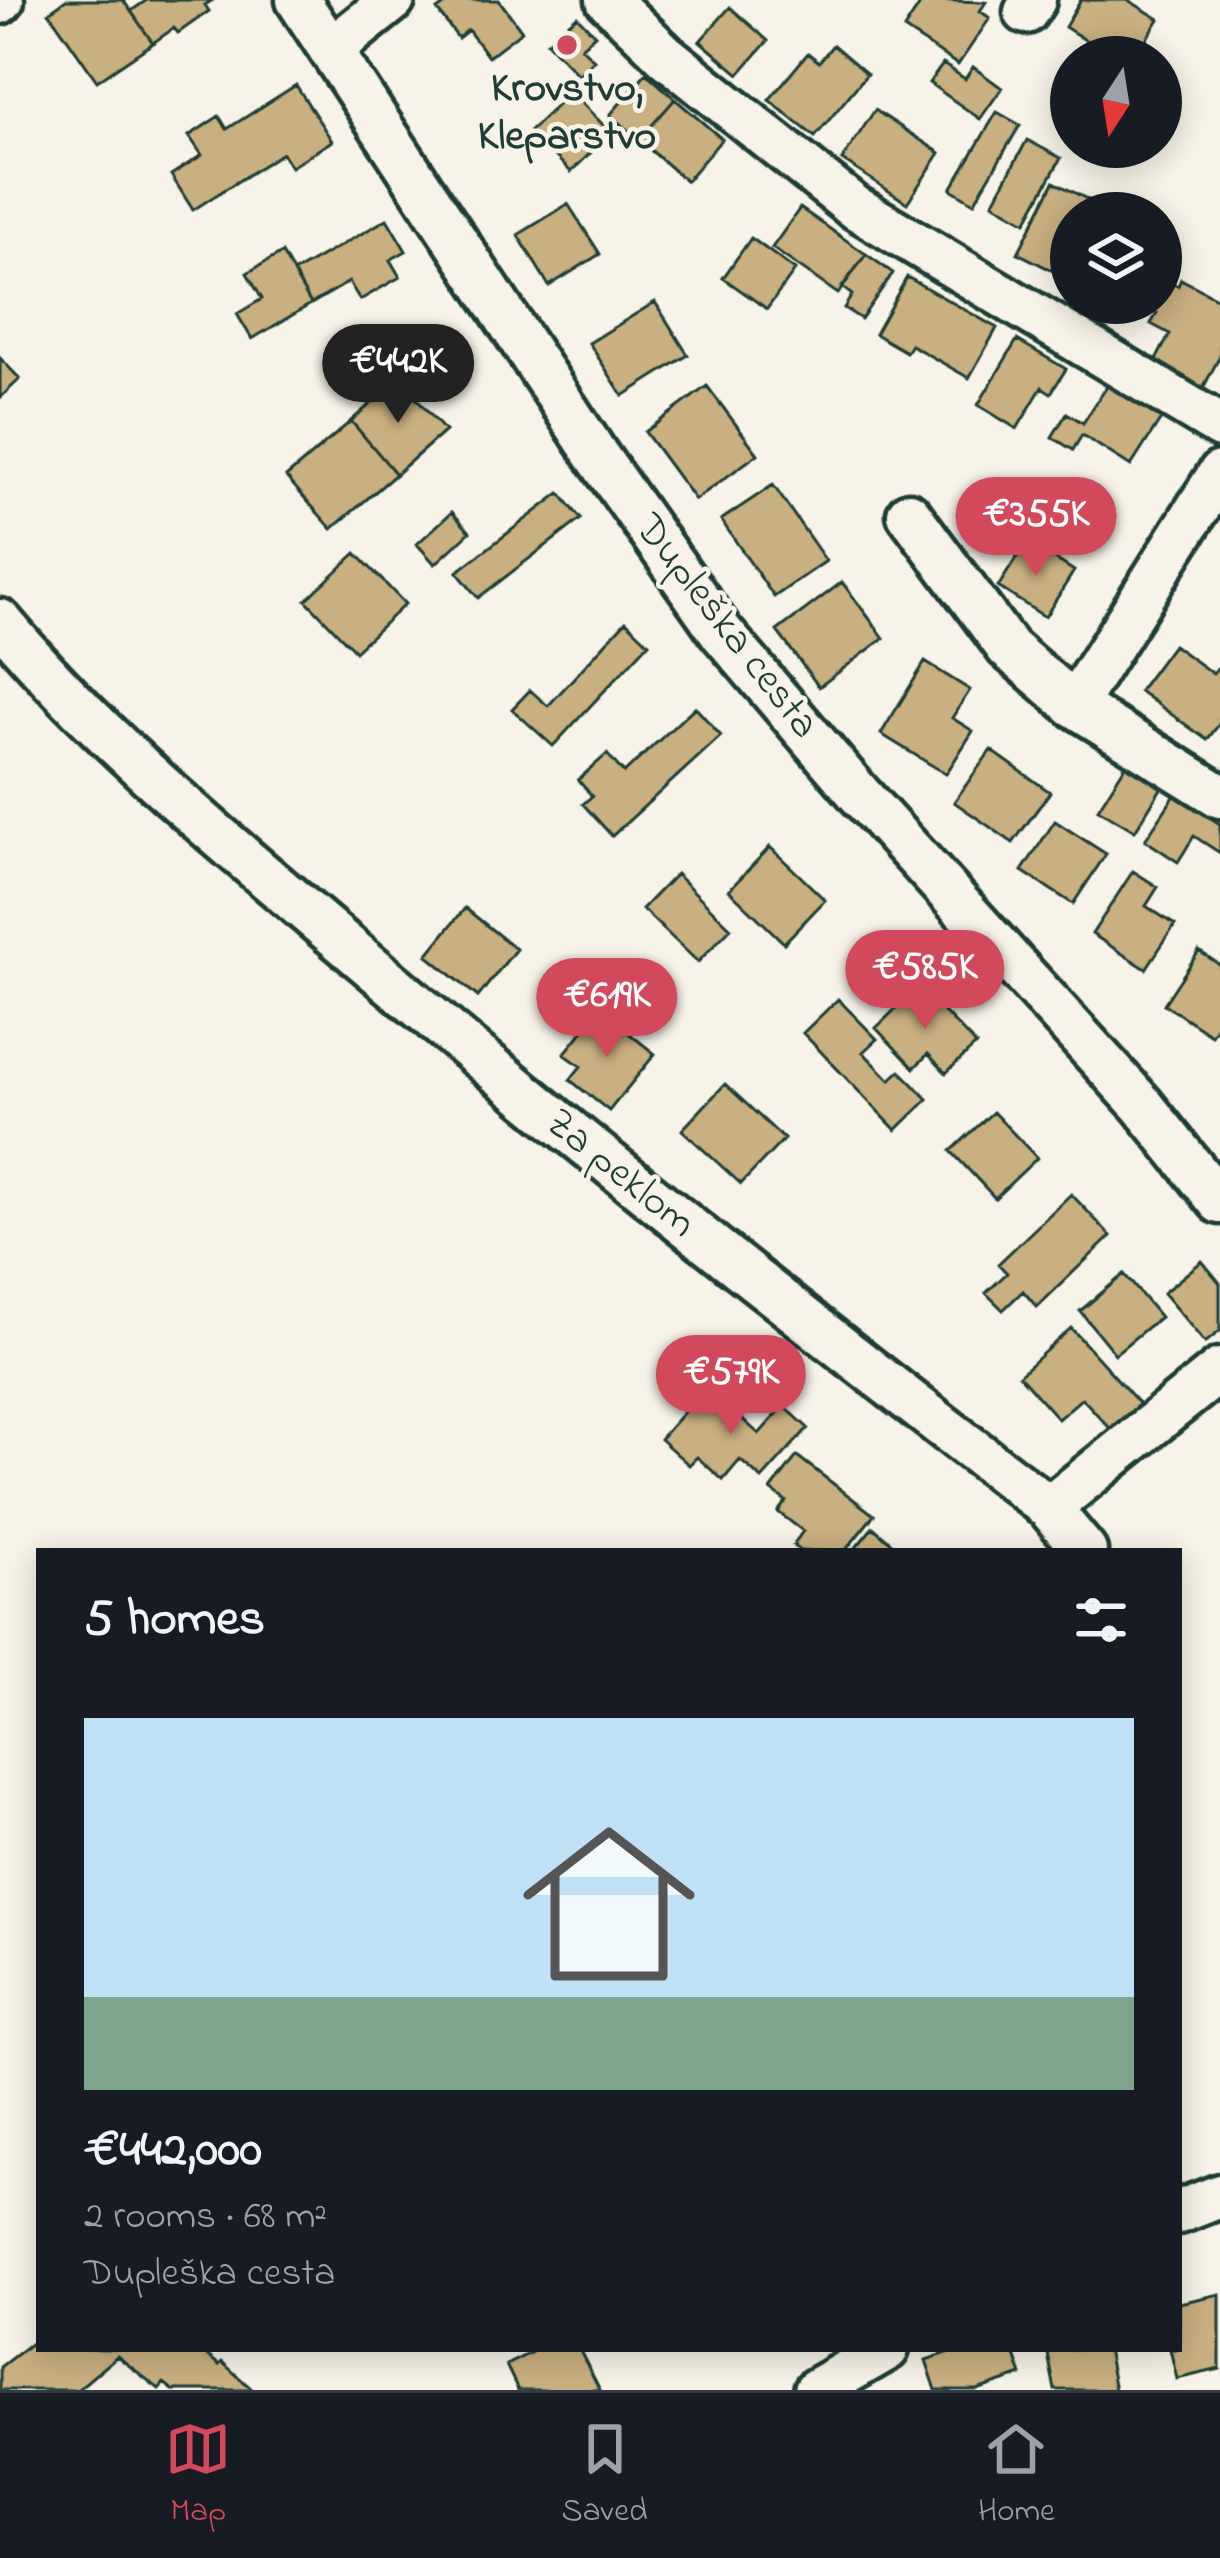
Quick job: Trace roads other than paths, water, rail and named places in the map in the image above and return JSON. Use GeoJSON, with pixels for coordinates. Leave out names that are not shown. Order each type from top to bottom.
{"type":"FeatureCollection","features":[{"type":"Feature","properties":{"kind":"street","name":"Dupleška cesta"},"geometry":{"type":"LineString","coordinates":[[298,0],[598,456],[721,632],[860,795],[1127,1089],[1220,1202]]}},
{"type":"Feature","properties":{"kind":"street"},"geometry":{"type":"LineString","coordinates":[[333,48],[393,0]]}},
{"type":"Feature","properties":{"kind":"street"},"geometry":{"type":"LineString","coordinates":[[608,0],[666,56],[853,206],[1220,426]]}},
{"type":"Feature","properties":{"kind":"street"},"geometry":{"type":"LineString","coordinates":[[1074,705],[1220,473]]}},
{"type":"Feature","properties":{"kind":"street"},"geometry":{"type":"LineString","coordinates":[[909,514],[1008,648],[1074,705],[1220,796]]}},
{"type":"Feature","properties":{"kind":"street","name":"Za peklom"},"geometry":{"type":"LineString","coordinates":[[0,621],[125,757],[560,1127],[1049,1508],[1082,1548]]}},
{"type":"Feature","properties":{"kind":"street"},"geometry":{"type":"LineString","coordinates":[[1049,1508],[1220,1370]]}},
{"type":"Feature","properties":{"kind":"street"},"geometry":{"type":"LineString","coordinates":[[1182,2211],[1220,2196]]}},
{"type":"Feature","properties":{"kind":"street"},"geometry":{"type":"LineString","coordinates":[[816,2390],[881,2352]]}},
{"type":"Feature","properties":{"kind":"place","name":"Krovstvo, Kleparstvo"},"geometry":{"type":"Point","coordinates":[567,45]}}]}
